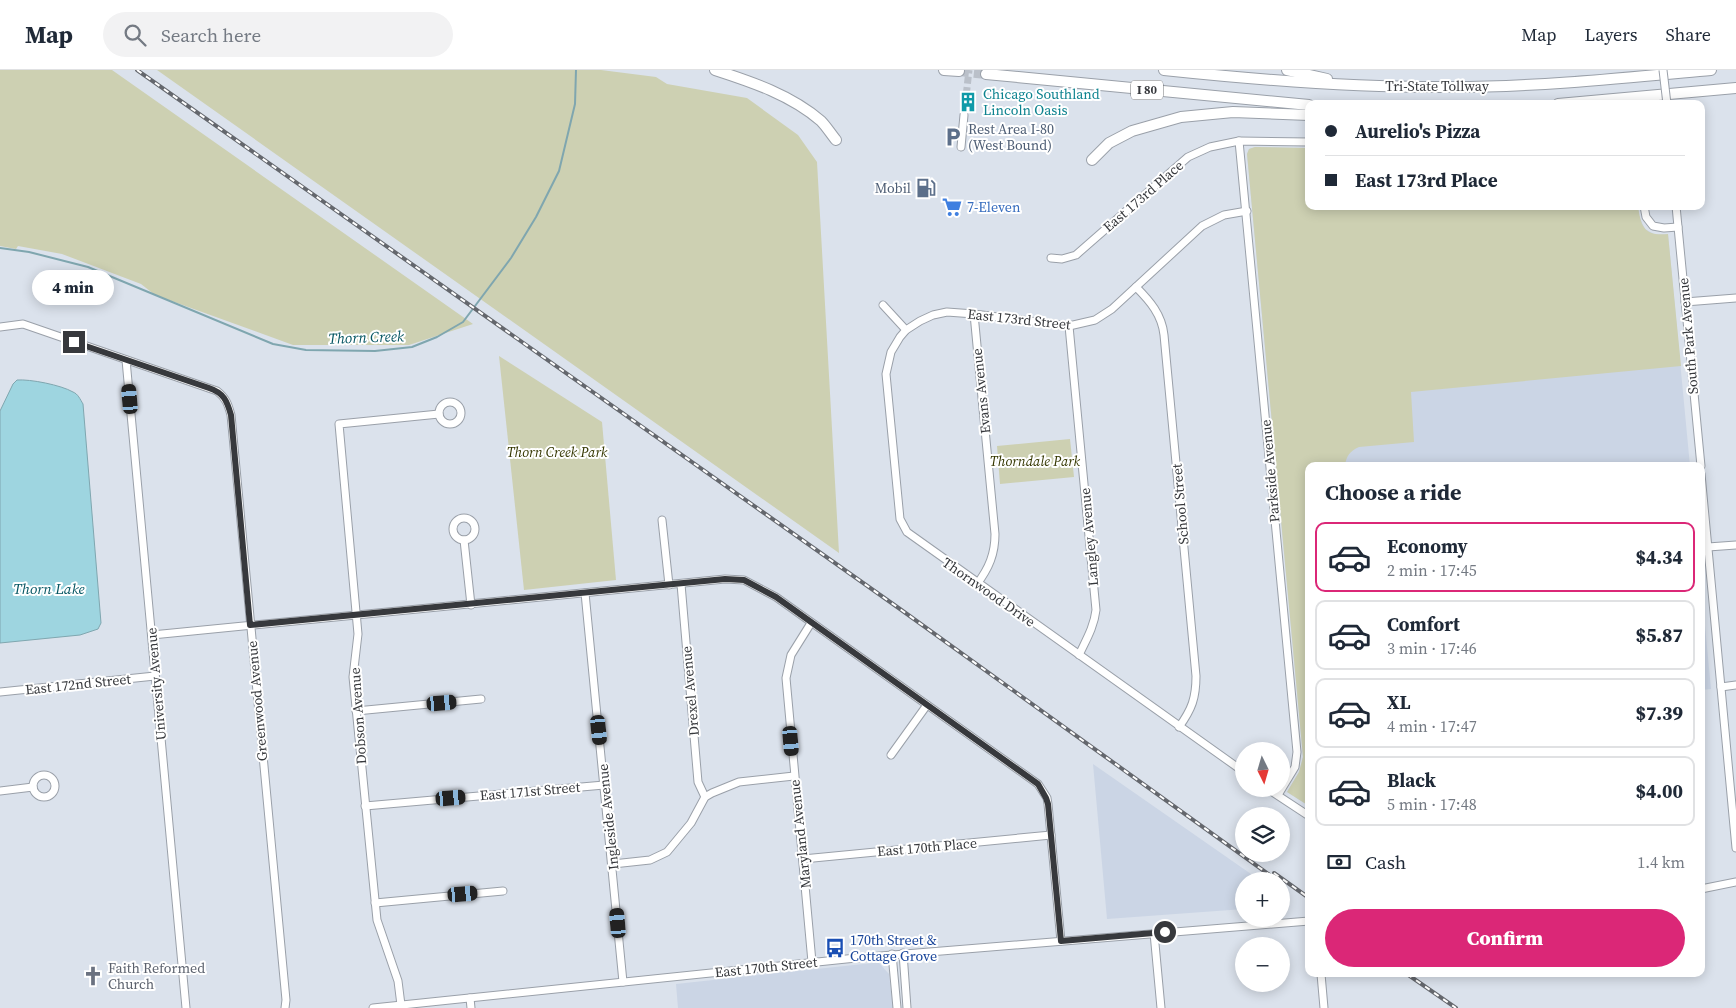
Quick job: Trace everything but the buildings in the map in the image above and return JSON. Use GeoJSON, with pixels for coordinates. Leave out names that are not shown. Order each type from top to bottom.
{"type":"FeatureCollection","features":[{"type":"Feature","properties":{"kind":"highway"},"geometry":{"type":"LineString","coordinates":[[715,70],[766,88],[798,104],[822,122],[836,140]]}},
{"type":"Feature","properties":{"kind":"highway"},"geometry":{"type":"LineString","coordinates":[[944,70],[959,71]]}},
{"type":"Feature","properties":{"kind":"highway","name":"Tri-State Tollway"},"geometry":{"type":"LineString","coordinates":[[1164,70],[1263,80],[1354,86],[1450,87],[1516,86],[1711,70]]}},
{"type":"Feature","properties":{"kind":"highway"},"geometry":{"type":"LineString","coordinates":[[1287,70],[1354,86]]}},
{"type":"Feature","properties":{"kind":"highway","name":"I 80"},"geometry":{"type":"LineString","coordinates":[[986,74],[1305,105]]}},
{"type":"Feature","properties":{"kind":"highway"},"geometry":{"type":"LineString","coordinates":[[1602,100],[1736,88]]}},
{"type":"Feature","properties":{"kind":"highway"},"geometry":{"type":"LineString","coordinates":[[1092,160],[1109,144],[1132,131],[1181,117],[1233,112],[1305,115]]}},
{"type":"Feature","properties":{"kind":"street"},"geometry":{"type":"LineString","coordinates":[[1663,70],[1667,100]]}},
{"type":"Feature","properties":{"kind":"street"},"geometry":{"type":"LineString","coordinates":[[961,147],[964,116]]}},
{"type":"Feature","properties":{"kind":"street"},"geometry":{"type":"LineString","coordinates":[[1240,141],[1305,142]]}},
{"type":"Feature","properties":{"kind":"street","name":"Parkside Avenue"},"geometry":{"type":"LineString","coordinates":[[1240,141],[1297,752],[1295,767],[1290,775]]}},
{"type":"Feature","properties":{"kind":"street","name":"East 173rd Place"},"geometry":{"type":"LineString","coordinates":[[1051,258],[1062,259],[1076,255],[1188,157],[1210,147],[1240,141]]}},
{"type":"Feature","properties":{"kind":"street"},"geometry":{"type":"LineString","coordinates":[[1645,210],[1646,217],[1653,226],[1664,228],[1678,227]]}},
{"type":"Feature","properties":{"kind":"street","name":"South Park Avenue"},"geometry":{"type":"LineString","coordinates":[[1676,210],[1700,462]]}},
{"type":"Feature","properties":{"kind":"street","name":"East 173rd Street"},"geometry":{"type":"LineString","coordinates":[[906,330],[920,320],[948,312],[1069,326],[1088,323],[1103,316],[1202,226],[1224,215],[1246,211]]}},
{"type":"Feature","properties":{"kind":"street","name":"School Street"},"geometry":{"type":"LineString","coordinates":[[1136,287],[1152,304],[1158,314],[1164,336],[1196,676],[1195,697],[1180,726]]}},
{"type":"Feature","properties":{"kind":"street"},"geometry":{"type":"LineString","coordinates":[[1685,302],[1736,298]]}},
{"type":"Feature","properties":{"kind":"street"},"geometry":{"type":"LineString","coordinates":[[883,305],[906,330]]}},
{"type":"Feature","properties":{"kind":"street","name":"Evans Avenue"},"geometry":{"type":"LineString","coordinates":[[974,314],[995,534],[991,562],[977,584]]}},
{"type":"Feature","properties":{"kind":"street"},"geometry":{"type":"LineString","coordinates":[[0,326],[22,324],[126,360]]}},
{"type":"Feature","properties":{"kind":"street","name":"Langley Avenue"},"geometry":{"type":"LineString","coordinates":[[1069,326],[1096,610],[1091,631],[1079,655]]}},
{"type":"Feature","properties":{"kind":"street","name":"Thornwood Drive"},"geometry":{"type":"LineString","coordinates":[[906,330],[891,352],[886,374],[900,519],[907,532],[915,540],[1235,766]]}},
{"type":"Feature","properties":{"kind":"street","name":"Greenwood Avenue"},"geometry":{"type":"LineString","coordinates":[[126,360],[217,391],[228,402],[231,415],[286,1000],[285,1008]]}},
{"type":"Feature","properties":{"kind":"street","name":"University Avenue"},"geometry":{"type":"LineString","coordinates":[[126,360],[186,1008]]}},
{"type":"Feature","properties":{"kind":"street","name":"Dobson Avenue"},"geometry":{"type":"LineString","coordinates":[[400,1005],[398,981],[378,926],[365,806],[353,668],[358,640],[357,615],[340,424],[439,414]]}},
{"type":"Feature","properties":{"kind":"street"},"geometry":{"type":"LineString","coordinates":[[1705,516],[1736,848]]}},
{"type":"Feature","properties":{"kind":"street"},"geometry":{"type":"LineString","coordinates":[[662,520],[669,585]]}},
{"type":"Feature","properties":{"kind":"street"},"geometry":{"type":"LineString","coordinates":[[464,540],[471,605]]}},
{"type":"Feature","properties":{"kind":"street"},"geometry":{"type":"LineString","coordinates":[[1708,547],[1736,545]]}},
{"type":"Feature","properties":{"kind":"street"},"geometry":{"type":"LineString","coordinates":[[152,635],[738,579],[758,586],[776,597],[1038,784],[1046,798],[1061,941]]}},
{"type":"Feature","properties":{"kind":"street","name":"Drexel Avenue"},"geometry":{"type":"LineString","coordinates":[[681,584],[698,782],[705,797]]}},
{"type":"Feature","properties":{"kind":"street","name":"Ingleside Avenue"},"geometry":{"type":"LineString","coordinates":[[585,593],[613,864],[623,982]]}},
{"type":"Feature","properties":{"kind":"street","name":"Maryland Avenue"},"geometry":{"type":"LineString","coordinates":[[811,623],[791,655],[786,670],[786,687],[812,962]]}},
{"type":"Feature","properties":{"kind":"street","name":"East 172nd Street"},"geometry":{"type":"LineString","coordinates":[[0,692],[155,676]]}},
{"type":"Feature","properties":{"kind":"street"},"geometry":{"type":"LineString","coordinates":[[1721,686],[1736,685]]}},
{"type":"Feature","properties":{"kind":"street"},"geometry":{"type":"LineString","coordinates":[[356,711],[481,699]]}},
{"type":"Feature","properties":{"kind":"street"},"geometry":{"type":"LineString","coordinates":[[892,755],[927,705]]}},
{"type":"Feature","properties":{"kind":"street"},"geometry":{"type":"LineString","coordinates":[[613,864],[650,860],[667,852],[691,823],[705,797],[739,782],[794,776]]}},
{"type":"Feature","properties":{"kind":"street","name":"East 171st Street"},"geometry":{"type":"LineString","coordinates":[[365,806],[604,785]]}},
{"type":"Feature","properties":{"kind":"street"},"geometry":{"type":"LineString","coordinates":[[0,791],[33,787]]}},
{"type":"Feature","properties":{"kind":"street"},"geometry":{"type":"LineString","coordinates":[[1282,798],[1305,813]]}},
{"type":"Feature","properties":{"kind":"street","name":"East 170th Place"},"geometry":{"type":"LineString","coordinates":[[803,858],[1051,835]]}},
{"type":"Feature","properties":{"kind":"street"},"geometry":{"type":"LineString","coordinates":[[1705,887],[1736,882]]}},
{"type":"Feature","properties":{"kind":"street"},"geometry":{"type":"LineString","coordinates":[[375,902],[503,891]]}},
{"type":"Feature","properties":{"kind":"street","name":"East 170th Street"},"geometry":{"type":"LineString","coordinates":[[373,1008],[892,954],[1305,921]]}},
{"type":"Feature","properties":{"kind":"street"},"geometry":{"type":"LineString","coordinates":[[1154,933],[1161,1008]]}},
{"type":"Feature","properties":{"kind":"street"},"geometry":{"type":"LineString","coordinates":[[903,953],[907,1008]]}},
{"type":"Feature","properties":{"kind":"street"},"geometry":{"type":"LineString","coordinates":[[892,954],[897,1008]]}},
{"type":"Feature","properties":{"kind":"street"},"geometry":{"type":"LineString","coordinates":[[1321,977],[1324,1008]]}},
{"type":"Feature","properties":{"kind":"street"},"geometry":{"type":"LineString","coordinates":[[470,998],[471,1008]]}},
{"type":"Feature","properties":{"kind":"shaded area"},"geometry":{"type":"Polygon","coordinates":[[[1255,147],[1305,148],[1305,210],[1638,210],[1645,229],[1656,235],[1668,234],[1690,462],[1305,462],[1305,803],[1290,794],[1290,787],[1299,772],[1303,757],[1247,154],[1249,149],[1255,147]]]}},
{"type":"Feature","properties":{"kind":"shaded area"},"geometry":{"type":"Polygon","coordinates":[[[1705,626],[1711,689],[1705,690],[1705,626]]]}},
{"type":"Feature","properties":{"kind":"shaded area"},"geometry":{"type":"Polygon","coordinates":[[[1093,764],[1248,872],[1235,872],[1235,910],[1107,919],[1093,764]]]}},
{"type":"Feature","properties":{"kind":"shaded area"},"geometry":{"type":"Polygon","coordinates":[[[879,963],[889,974],[893,1008],[678,1008],[676,984],[879,963]]]}},
{"type":"Feature","properties":{"kind":"green space"},"geometry":{"type":"Polygon","coordinates":[[[0,70],[112,70],[473,324],[409,345],[293,345],[155,295],[141,284],[62,254],[18,246],[16,249],[0,246],[0,70]]]}},
{"type":"Feature","properties":{"kind":"green space"},"geometry":{"type":"Polygon","coordinates":[[[157,70],[601,70],[656,77],[667,84],[747,98],[798,135],[817,162],[839,553],[157,70]]]}},
{"type":"Feature","properties":{"kind":"green space"},"geometry":{"type":"Polygon","coordinates":[[[1255,147],[1305,148],[1305,210],[1639,210],[1645,229],[1654,234],[1668,234],[1681,366],[1411,392],[1414,442],[1359,447],[1349,454],[1346,462],[1305,462],[1305,803],[1290,794],[1290,787],[1299,772],[1303,757],[1247,154],[1249,149],[1255,147]]]}},
{"type":"Feature","properties":{"kind":"green space","name":"Thorn Creek Park"},"geometry":{"type":"Polygon","coordinates":[[[499,356],[602,422],[616,580],[524,590],[499,356]]]}},
{"type":"Feature","properties":{"kind":"green space","name":"Thorndale Park"},"geometry":{"type":"Polygon","coordinates":[[[1070,439],[1074,477],[1000,484],[997,446],[1070,439]]]}},
{"type":"Feature","properties":{"kind":"water","name":"Thorn Lake"},"geometry":{"type":"Polygon","coordinates":[[[17,380],[30,380],[68,389],[79,397],[83,404],[101,623],[98,629],[80,635],[0,643],[0,411],[13,384],[17,380]]]}},
{"type":"Feature","properties":{"kind":"waterway","name":"Thorn Creek"},"geometry":{"type":"LineString","coordinates":[[0,248],[29,252],[88,267],[273,344],[306,350],[375,351],[412,347],[437,337],[463,322],[511,258],[536,217],[559,171],[575,104],[576,70]]}},
{"type":"Feature","properties":{"kind":"tunnel"},"geometry":{"type":"LineString","coordinates":[[964,115],[969,70]]}},
{"type":"Feature","properties":{"kind":"tunnel"},"geometry":{"type":"LineString","coordinates":[[959,71],[986,74]]}},
{"type":"Feature","properties":{"kind":"railway"},"geometry":{"type":"LineString","coordinates":[[137,70],[900,609],[1265,872]]}},
{"type":"Feature","properties":{"kind":"railway"},"geometry":{"type":"LineString","coordinates":[[1290,884],[1305,895]]}},
{"type":"Feature","properties":{"kind":"railway"},"geometry":{"type":"LineString","coordinates":[[1411,977],[1456,1008]]}},
{"type":"Feature","properties":{"kind":"place","name":"Chicago Southland Lincoln Oasis"},"geometry":{"type":"Point","coordinates":[968,102]}},
{"type":"Feature","properties":{"kind":"place","name":"Rest Area I-80 (West Bound)"},"geometry":{"type":"Point","coordinates":[953,137]}},
{"type":"Feature","properties":{"kind":"place","name":"Mobil"},"geometry":{"type":"Point","coordinates":[926,188]}},
{"type":"Feature","properties":{"kind":"place","name":"7-Eleven"},"geometry":{"type":"Point","coordinates":[952,207]}},
{"type":"Feature","properties":{"kind":"place","name":"170th Street & Cottage Grove"},"geometry":{"type":"Point","coordinates":[835,948]}},
{"type":"Feature","properties":{"kind":"place","name":"Faith Reformed Church"},"geometry":{"type":"Point","coordinates":[93,976]}},
{"type":"Feature","properties":{"kind":"route"},"geometry":{"type":"LineString","coordinates":[[74,342],[217,391],[228,402],[231,415],[250,625],[725,579],[744,580],[776,597],[1038,784],[1048,804],[1061,941],[1165,932]]}}]}
